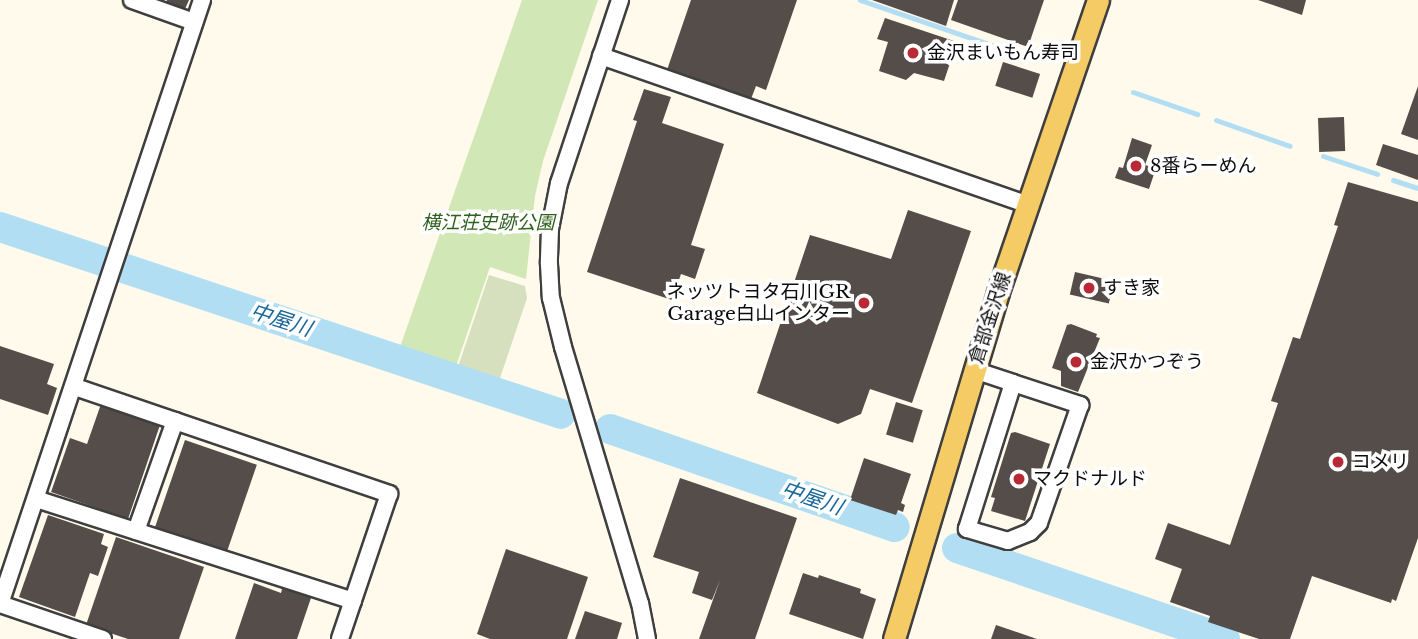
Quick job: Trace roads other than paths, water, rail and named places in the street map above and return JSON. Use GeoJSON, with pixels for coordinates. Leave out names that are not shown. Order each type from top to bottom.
{"type":"FeatureCollection","features":[{"type":"Feature","properties":{"kind":"main road","name":"倉部金沢線"},"geometry":{"type":"LineString","coordinates":[[894,639],[974,370],[1027,204],[1098,0]]}},
{"type":"Feature","properties":{"kind":"street"},"geometry":{"type":"LineString","coordinates":[[132,0],[194,22]]}},
{"type":"Feature","properties":{"kind":"street"},"geometry":{"type":"LineString","coordinates":[[103,639],[0,604],[75,387],[202,0]]}},
{"type":"Feature","properties":{"kind":"street"},"geometry":{"type":"LineString","coordinates":[[620,0],[559,183],[550,229],[551,298],[563,347],[640,603],[647,639]]}},
{"type":"Feature","properties":{"kind":"street"},"geometry":{"type":"LineString","coordinates":[[601,56],[1027,204]]}},
{"type":"Feature","properties":{"kind":"street"},"geometry":{"type":"LineString","coordinates":[[974,370],[1080,405],[1039,523],[1030,532],[1008,541],[967,528],[1013,383]]}},
{"type":"Feature","properties":{"kind":"street"},"geometry":{"type":"LineString","coordinates":[[75,387],[389,494],[340,639]]}},
{"type":"Feature","properties":{"kind":"street"},"geometry":{"type":"LineString","coordinates":[[136,531],[175,421]]}},
{"type":"Feature","properties":{"kind":"street"},"geometry":{"type":"LineString","coordinates":[[36,499],[353,601]]}},
{"type":"Feature","properties":{"kind":"waterway"},"geometry":{"type":"LineString","coordinates":[[860,0],[1018,54]]}},
{"type":"Feature","properties":{"kind":"waterway"},"geometry":{"type":"LineString","coordinates":[[1133,92],[1197,114]]}},
{"type":"Feature","properties":{"kind":"waterway"},"geometry":{"type":"LineString","coordinates":[[1216,120],[1290,146]]}},
{"type":"Feature","properties":{"kind":"waterway"},"geometry":{"type":"LineString","coordinates":[[1323,156],[1377,174]]}},
{"type":"Feature","properties":{"kind":"waterway"},"geometry":{"type":"LineString","coordinates":[[1393,180],[1418,188]]}},
{"type":"Feature","properties":{"kind":"waterway","name":"中屋川"},"geometry":{"type":"LineString","coordinates":[[0,227],[561,414]]}},
{"type":"Feature","properties":{"kind":"waterway","name":"中屋川"},"geometry":{"type":"LineString","coordinates":[[610,429],[895,527]]}},
{"type":"Feature","properties":{"kind":"waterway","name":"中屋川"},"geometry":{"type":"LineString","coordinates":[[957,548],[1225,639]]}},
{"type":"Feature","properties":{"kind":"place","name":"金沢まいもん寿司"},"geometry":{"type":"Point","coordinates":[913,53]}},
{"type":"Feature","properties":{"kind":"place","name":"8番らーめん"},"geometry":{"type":"Point","coordinates":[1136,166]}},
{"type":"Feature","properties":{"kind":"place","name":"すき家"},"geometry":{"type":"Point","coordinates":[1089,288]}},
{"type":"Feature","properties":{"kind":"place","name":"ネッツトヨタ石川GR Garage白山インター"},"geometry":{"type":"Point","coordinates":[864,303]}},
{"type":"Feature","properties":{"kind":"place","name":"金沢かつぞう"},"geometry":{"type":"Point","coordinates":[1076,362]}},
{"type":"Feature","properties":{"kind":"place","name":"コメリ"},"geometry":{"type":"Point","coordinates":[1338,462]}},
{"type":"Feature","properties":{"kind":"place","name":"マクドナルド"},"geometry":{"type":"Point","coordinates":[1019,479]}},
{"type":"Feature","properties":{"kind":"park label","name":"横江荘史跡公園"},"geometry":{"type":"Point","coordinates":[488,223]}}]}
